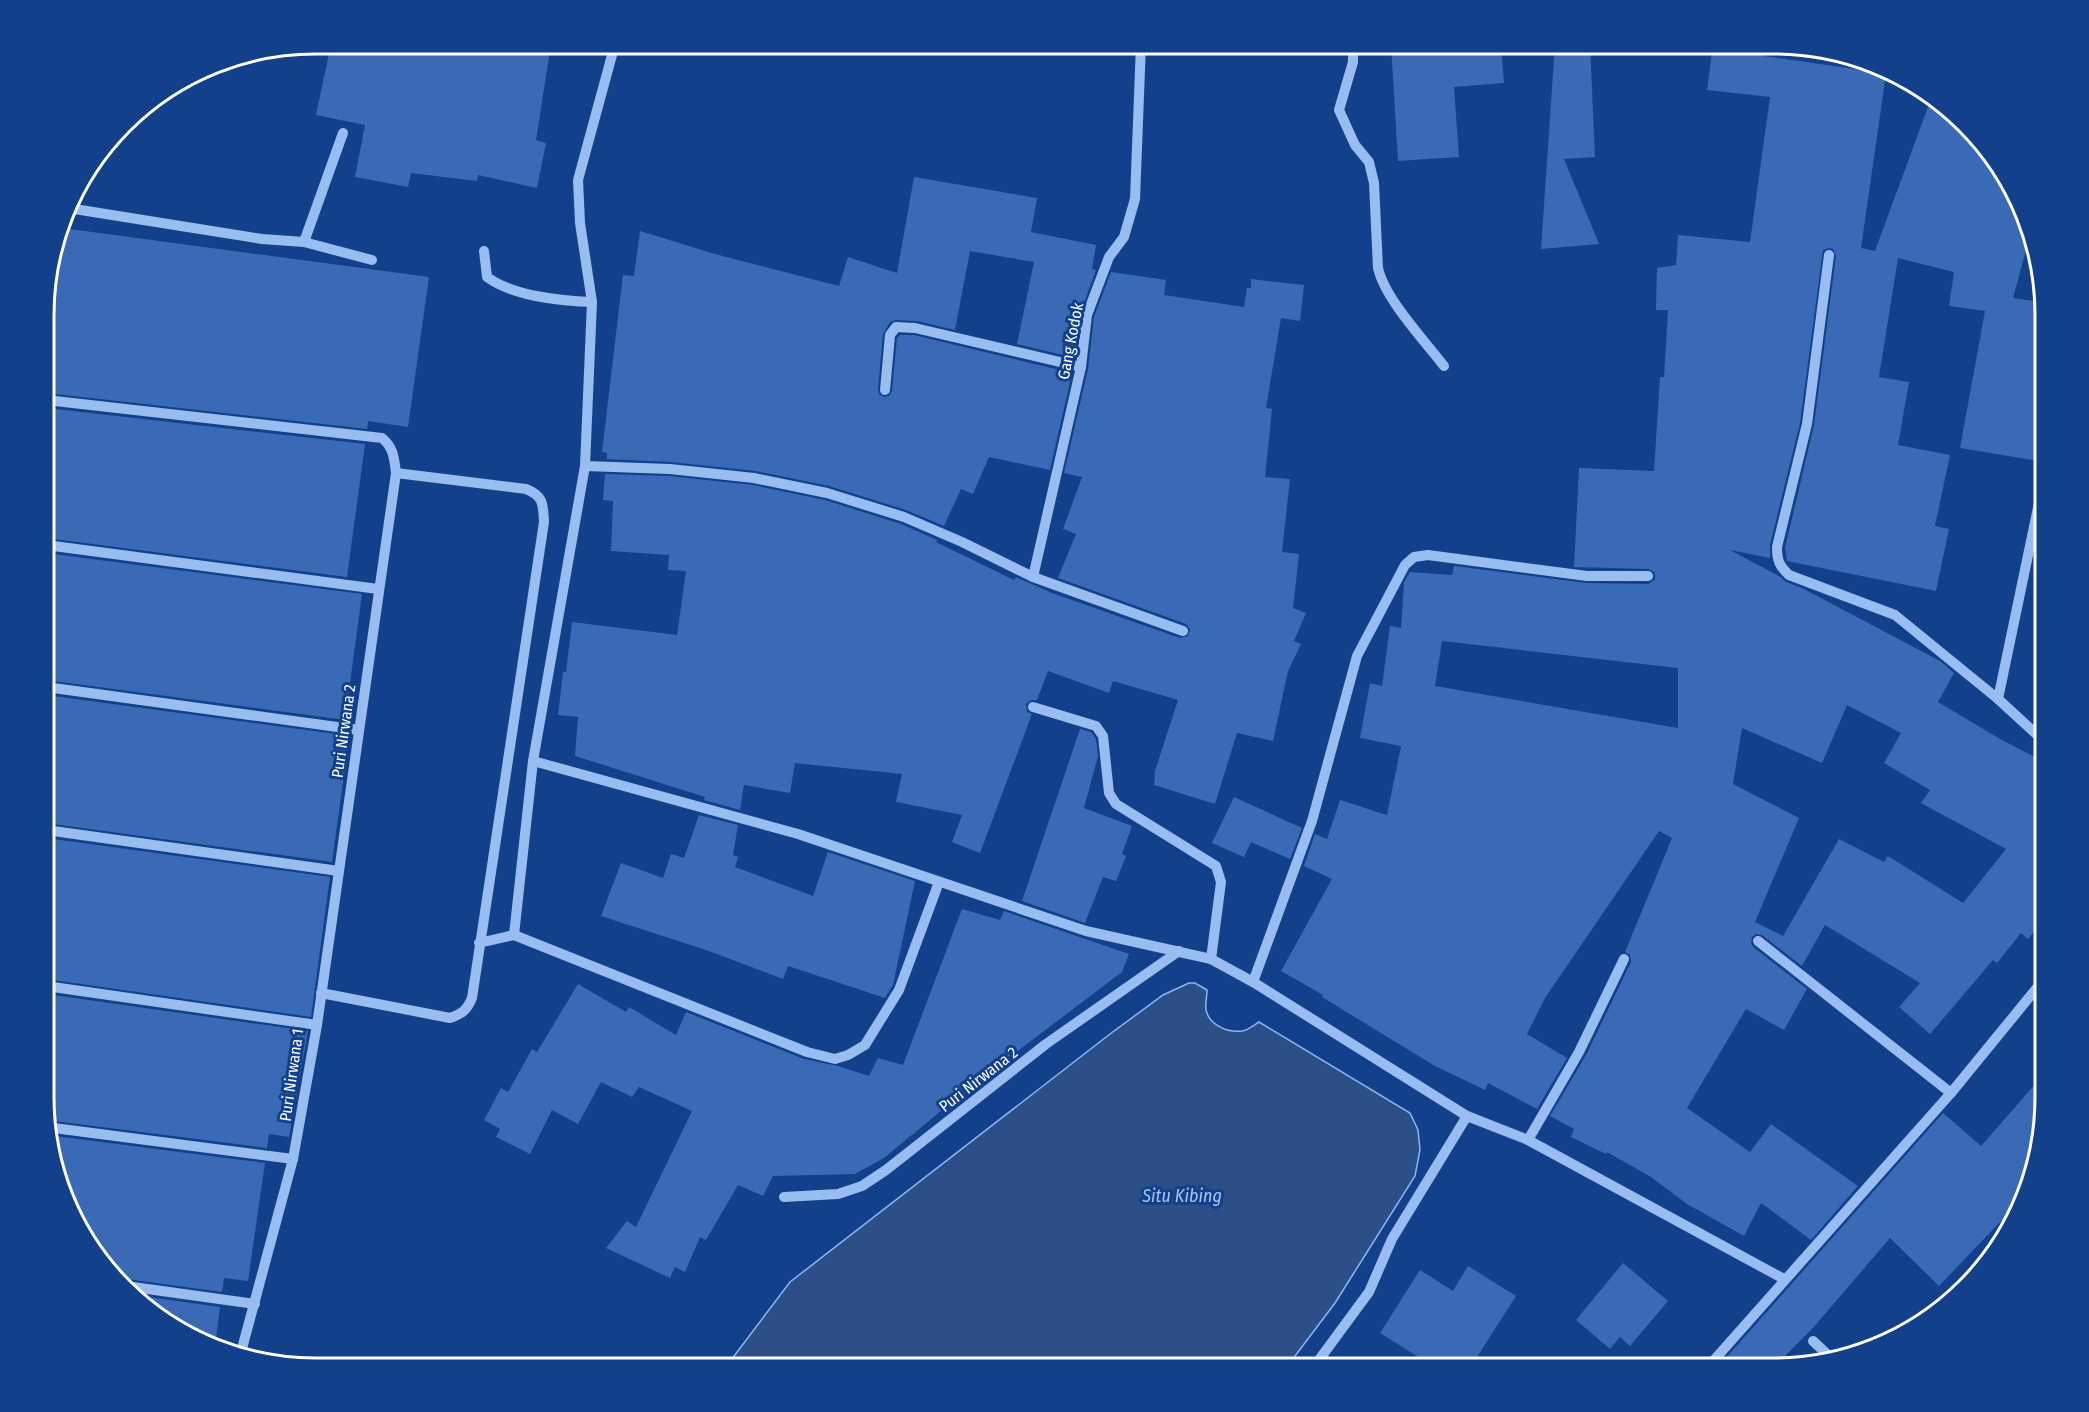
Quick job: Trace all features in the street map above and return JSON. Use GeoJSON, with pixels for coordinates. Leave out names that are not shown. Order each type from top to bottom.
{"type":"FeatureCollection","features":[{"type":"Feature","properties":{"kind":"street"},"geometry":{"type":"LineString","coordinates":[[514,935],[533,761],[585,466],[592,302],[580,223],[578,180],[612,54]]}},
{"type":"Feature","properties":{"kind":"street","name":"Gang Kodok"},"geometry":{"type":"LineString","coordinates":[[1033,577],[1081,367],[1087,315],[1109,258],[1124,237],[1135,199],[1141,54]]}},
{"type":"Feature","properties":{"kind":"street"},"geometry":{"type":"LineString","coordinates":[[1353,54],[1353,62],[1339,110],[1355,145],[1369,162],[1372,172],[1378,268],[1381,280],[1444,366]]}},
{"type":"Feature","properties":{"kind":"street"},"geometry":{"type":"LineString","coordinates":[[304,242],[343,133]]}},
{"type":"Feature","properties":{"kind":"street"},"geometry":{"type":"LineString","coordinates":[[76,209],[262,239],[304,242],[372,260]]}},
{"type":"Feature","properties":{"kind":"street"},"geometry":{"type":"LineString","coordinates":[[484,251],[487,277],[497,284],[562,301],[592,302]]}},
{"type":"Feature","properties":{"kind":"street"},"geometry":{"type":"LineString","coordinates":[[1829,255],[1807,424],[1777,547],[1780,567],[1789,575],[1895,615],[1998,699],[2035,733]]}},
{"type":"Feature","properties":{"kind":"street"},"geometry":{"type":"LineString","coordinates":[[885,390],[890,335],[896,327],[901,326],[1081,367]]}},
{"type":"Feature","properties":{"kind":"street","name":"Puri Nirwana 2"},"geometry":{"type":"LineString","coordinates":[[54,401],[382,438],[393,451],[396,472],[317,1025]]}},
{"type":"Feature","properties":{"kind":"street"},"geometry":{"type":"LineString","coordinates":[[585,466],[670,469],[754,478],[827,493],[904,517],[1033,577],[1183,631]]}},
{"type":"Feature","properties":{"kind":"street"},"geometry":{"type":"LineString","coordinates":[[321,993],[450,1018],[468,1008],[472,998],[544,522],[543,504],[536,493],[526,489],[396,472]]}},
{"type":"Feature","properties":{"kind":"street"},"geometry":{"type":"LineString","coordinates":[[1998,699],[2035,522]]}},
{"type":"Feature","properties":{"kind":"street"},"geometry":{"type":"LineString","coordinates":[[54,546],[378,589]]}},
{"type":"Feature","properties":{"kind":"street"},"geometry":{"type":"LineString","coordinates":[[1253,982],[1312,821],[1357,656],[1405,565],[1414,557],[1428,555],[1587,576],[1648,576]]}},
{"type":"Feature","properties":{"kind":"street"},"geometry":{"type":"LineString","coordinates":[[54,688],[359,730]]}},
{"type":"Feature","properties":{"kind":"street"},"geometry":{"type":"LineString","coordinates":[[1033,707],[1096,726],[1103,736],[1109,793],[1116,804],[1216,866],[1221,882],[1211,959]]}},
{"type":"Feature","properties":{"kind":"street"},"geometry":{"type":"LineString","coordinates":[[533,761],[798,834],[1086,931],[1211,959],[1253,982],[1467,1116],[1528,1140],[1784,1279]]}},
{"type":"Feature","properties":{"kind":"street"},"geometry":{"type":"LineString","coordinates":[[54,831],[339,871]]}},
{"type":"Feature","properties":{"kind":"street"},"geometry":{"type":"LineString","coordinates":[[479,943],[514,935],[807,1052],[835,1059],[865,1046],[879,1026],[899,990],[939,882]]}},
{"type":"Feature","properties":{"kind":"street"},"geometry":{"type":"LineString","coordinates":[[1758,941],[1951,1093]]}},
{"type":"Feature","properties":{"kind":"street","name":"Puri Nirwana 2"},"geometry":{"type":"LineString","coordinates":[[784,1197],[838,1194],[862,1186],[903,1157],[1046,1044],[1179,951]]}},
{"type":"Feature","properties":{"kind":"street"},"geometry":{"type":"LineString","coordinates":[[1528,1140],[1579,1052],[1624,959]]}},
{"type":"Feature","properties":{"kind":"street","name":"Puri Nirwana 1"},"geometry":{"type":"LineString","coordinates":[[54,987],[317,1025],[292,1159],[242,1348]]}},
{"type":"Feature","properties":{"kind":"street"},"geometry":{"type":"LineString","coordinates":[[1716,1358],[1951,1093],[2035,990]]}},
{"type":"Feature","properties":{"kind":"street"},"geometry":{"type":"LineString","coordinates":[[1320,1358],[1369,1292],[1392,1239],[1467,1116]]}},
{"type":"Feature","properties":{"kind":"street"},"geometry":{"type":"LineString","coordinates":[[56,1128],[292,1159]]}},
{"type":"Feature","properties":{"kind":"street"},"geometry":{"type":"LineString","coordinates":[[136,1287],[255,1304]]}},
{"type":"Feature","properties":{"kind":"street"},"geometry":{"type":"LineString","coordinates":[[1813,1341],[1826,1353]]}},
{"type":"Feature","properties":{"kind":"water","name":"Situ Kibing"},"geometry":{"type":"Polygon","coordinates":[[[1189,983],[1195,983],[1207,990],[1206,1010],[1215,1024],[1225,1029],[1242,1031],[1259,1022],[1410,1113],[1418,1130],[1420,1150],[1415,1176],[1335,1303],[1294,1358],[733,1358],[790,1282],[1163,995],[1189,983]]]}},
{"type":"Feature","properties":{"kind":"building"},"geometry":{"type":"Polygon","coordinates":[[[329,54],[549,54],[536,140],[546,143],[537,188],[478,175],[477,181],[411,173],[408,187],[355,177],[365,125],[316,115],[329,54]]]}},
{"type":"Feature","properties":{"kind":"building"},"geometry":{"type":"Polygon","coordinates":[[[1392,54],[1502,54],[1504,83],[1454,87],[1459,157],[1398,161],[1392,54]]]}},
{"type":"Feature","properties":{"kind":"building"},"geometry":{"type":"Polygon","coordinates":[[[1554,54],[1590,54],[1595,157],[1564,159],[1599,244],[1541,249],[1554,54]]]}},
{"type":"Feature","properties":{"kind":"building"},"geometry":{"type":"Polygon","coordinates":[[[1712,54],[1764,54],[1764,56],[1855,69],[1885,79],[1861,248],[1875,251],[1929,105],[1933,108],[1959,130],[1981,156],[2008,199],[2026,249],[2013,298],[2034,301],[2035,315],[2035,460],[1960,448],[1985,311],[1949,306],[1954,272],[1898,258],[1879,377],[1909,382],[1898,445],[1950,455],[1935,526],[1949,529],[1936,591],[1787,561],[1785,548],[1814,425],[1836,256],[1833,249],[1823,250],[1800,423],[1770,545],[1770,558],[1730,550],[1786,582],[1802,588],[1940,661],[1954,673],[1938,702],[2035,757],[2035,930],[2028,939],[2021,933],[1997,963],[1993,960],[1930,1034],[1899,1007],[1920,983],[1825,925],[1802,966],[1762,935],[1756,934],[1752,937],[1753,947],[1807,989],[1784,1030],[1746,1009],[1687,1108],[1750,1152],[1771,1124],[1858,1186],[1811,1240],[1761,1203],[1744,1236],[1687,1204],[1651,1177],[1607,1152],[1606,1154],[1571,1137],[1574,1129],[1550,1116],[1586,1055],[1631,962],[1630,955],[1625,952],[1672,838],[1659,831],[1545,998],[1527,1034],[1567,1058],[1537,1109],[1488,1083],[1485,1090],[1435,1066],[1281,971],[1332,879],[1304,866],[1315,834],[1327,839],[1340,800],[1387,815],[1401,746],[1360,738],[1370,683],[1382,686],[1390,626],[1401,628],[1404,582],[1410,572],[1452,575],[1454,566],[1586,583],[1648,584],[1655,579],[1655,573],[1649,569],[1574,567],[1579,468],[1654,471],[1660,377],[1664,377],[1668,310],[1656,310],[1657,268],[1676,265],[1678,235],[1750,242],[1770,97],[1707,90],[1712,54]],[[1442,641],[1435,686],[1678,728],[1678,668],[1442,641]],[[1847,705],[1822,763],[1742,728],[1733,784],[1799,818],[1755,922],[1783,936],[1839,839],[1884,862],[1888,856],[1963,903],[2006,849],[1921,803],[1930,790],[1884,763],[1901,733],[1847,705]]]}},
{"type":"Feature","properties":{"kind":"building"},"geometry":{"type":"Polygon","coordinates":[[[914,177],[1037,198],[1031,232],[1096,245],[1092,269],[1096,270],[1080,314],[1075,358],[1017,344],[1034,262],[970,251],[955,330],[917,321],[896,320],[890,322],[883,334],[878,389],[879,394],[884,397],[889,396],[892,391],[897,338],[900,335],[914,335],[1072,373],[1050,470],[989,457],[973,494],[961,489],[944,526],[906,510],[829,486],[756,471],[670,462],[607,459],[607,453],[602,452],[623,275],[634,276],[640,231],[715,254],[839,286],[848,257],[897,273],[914,177]]]}},
{"type":"Feature","properties":{"kind":"building"},"geometry":{"type":"Polygon","coordinates":[[[69,229],[429,277],[408,427],[368,421],[367,429],[54,394],[56,281],[69,229]]]}},
{"type":"Feature","properties":{"kind":"building"},"geometry":{"type":"Polygon","coordinates":[[[1111,272],[1166,280],[1164,295],[1244,307],[1247,288],[1251,288],[1251,279],[1304,285],[1300,321],[1281,318],[1266,408],[1272,409],[1265,477],[1290,479],[1282,552],[1299,554],[1293,608],[1306,613],[1294,641],[1301,644],[1288,671],[1273,741],[1237,733],[1215,804],[1154,785],[1155,771],[1178,700],[1113,681],[1109,693],[1048,671],[1037,700],[1031,700],[1026,704],[1027,712],[1032,714],[980,853],[952,842],[962,815],[896,802],[902,774],[795,763],[790,793],[744,785],[740,810],[575,756],[578,717],[558,715],[572,622],[677,635],[686,571],[668,570],[669,555],[611,551],[613,501],[603,500],[605,474],[669,476],[753,485],[825,500],[901,524],[1014,580],[1016,577],[1052,593],[1180,638],[1188,636],[1190,629],[1186,624],[1058,578],[1076,534],[1063,529],[1082,477],[1064,473],[1088,369],[1094,317],[1111,272]]]}},
{"type":"Feature","properties":{"kind":"building"},"geometry":{"type":"Polygon","coordinates":[[[54,409],[365,444],[347,577],[54,539],[54,409]]]}},
{"type":"Feature","properties":{"kind":"building"},"geometry":{"type":"Polygon","coordinates":[[[54,554],[362,594],[345,720],[54,681],[54,554]]]}},
{"type":"Feature","properties":{"kind":"building"},"geometry":{"type":"Polygon","coordinates":[[[54,696],[343,735],[343,738],[349,739],[332,862],[54,824],[54,696]]]}},
{"type":"Feature","properties":{"kind":"building"},"geometry":{"type":"Polygon","coordinates":[[[1080,729],[1091,732],[1096,739],[1098,756],[1084,808],[1132,826],[1122,854],[1126,856],[1116,881],[1103,877],[1085,923],[1022,901],[1080,729]]]}},
{"type":"Feature","properties":{"kind":"building"},"geometry":{"type":"Polygon","coordinates":[[[1234,797],[1302,828],[1290,859],[1251,842],[1244,857],[1212,843],[1234,797]]]}},
{"type":"Feature","properties":{"kind":"building"},"geometry":{"type":"Polygon","coordinates":[[[699,815],[738,825],[733,855],[738,857],[735,867],[813,896],[828,852],[915,881],[893,985],[885,998],[788,966],[783,979],[706,950],[601,916],[621,863],[663,878],[671,854],[684,858],[699,815]]]}},
{"type":"Feature","properties":{"kind":"building"},"geometry":{"type":"Polygon","coordinates":[[[54,839],[330,877],[311,1017],[54,980],[54,839]]]}},
{"type":"Feature","properties":{"kind":"building"},"geometry":{"type":"Polygon","coordinates":[[[962,909],[1000,920],[1004,911],[1129,954],[1122,972],[965,1091],[884,1158],[855,1174],[773,1176],[763,1196],[738,1185],[706,1240],[700,1237],[685,1272],[675,1267],[670,1278],[606,1248],[627,1221],[636,1227],[692,1111],[639,1087],[632,1097],[601,1082],[578,1124],[552,1110],[530,1154],[496,1137],[500,1129],[484,1120],[501,1088],[508,1092],[532,1049],[537,1052],[578,984],[626,1012],[629,1007],[676,1035],[686,1012],[804,1059],[838,1066],[869,1076],[878,1058],[903,1065],[962,909]]]}},
{"type":"Feature","properties":{"kind":"building"},"geometry":{"type":"Polygon","coordinates":[[[54,995],[308,1031],[289,1137],[269,1134],[267,1148],[55,1121],[54,995]]]}},
{"type":"Feature","properties":{"kind":"building"},"geometry":{"type":"Polygon","coordinates":[[[2035,1084],[2030,1148],[2021,1181],[2008,1213],[1939,1286],[1890,1238],[1812,1329],[1784,1357],[1726,1358],[1943,1113],[1981,1146],[2035,1084]]]}},
{"type":"Feature","properties":{"kind":"building"},"geometry":{"type":"Polygon","coordinates":[[[57,1136],[265,1163],[248,1281],[224,1278],[222,1292],[128,1279],[98,1242],[81,1213],[68,1181],[57,1136]]]}},
{"type":"Feature","properties":{"kind":"building"},"geometry":{"type":"Polygon","coordinates":[[[1623,1263],[1668,1301],[1630,1346],[1620,1337],[1610,1349],[1576,1320],[1623,1263]]]}},
{"type":"Feature","properties":{"kind":"building"},"geometry":{"type":"Polygon","coordinates":[[[1468,1266],[1516,1296],[1476,1358],[1420,1358],[1380,1333],[1420,1270],[1453,1291],[1468,1266]]]}},
{"type":"Feature","properties":{"kind":"building"},"geometry":{"type":"Polygon","coordinates":[[[148,1297],[220,1307],[216,1338],[184,1323],[148,1297]]]}}]}
